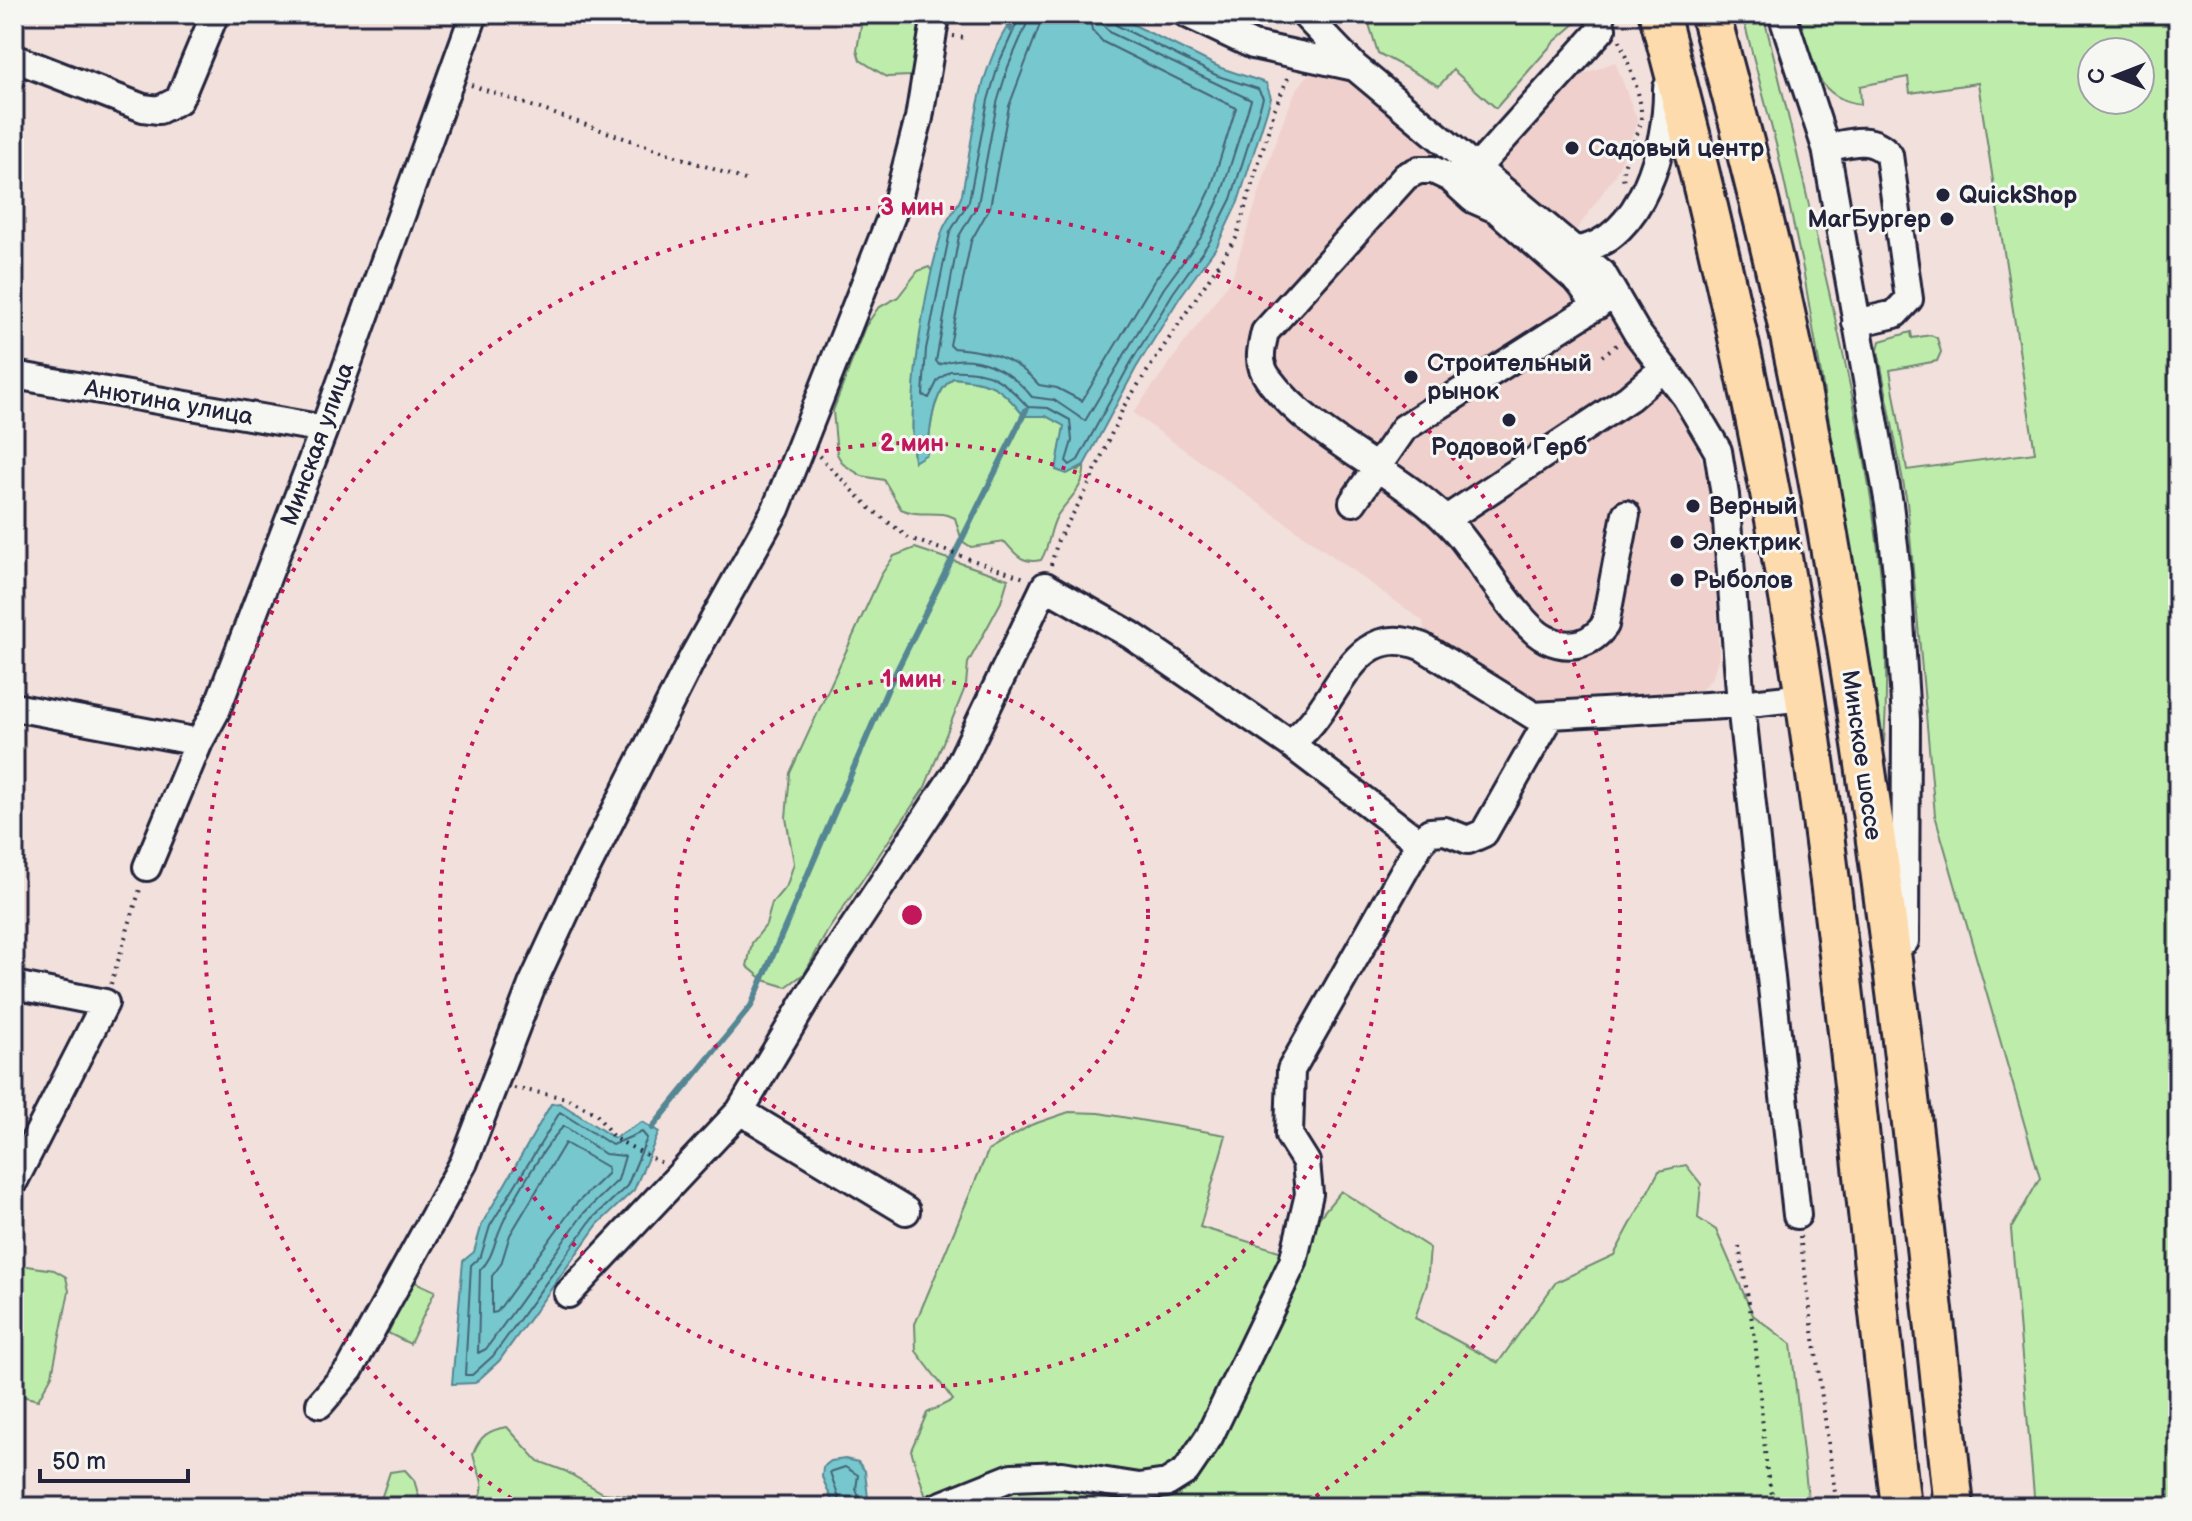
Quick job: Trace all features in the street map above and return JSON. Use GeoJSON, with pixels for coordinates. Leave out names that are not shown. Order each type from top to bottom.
{"type":"FeatureCollection","features":[{"type":"Feature","properties":{"kind":"highway","name":"Минское шоссе"},"geometry":{"type":"LineString","coordinates":[[1710,14],[1785,315],[1815,466],[1863,753],[1907,1073],[1954,1507]]}},
{"type":"Feature","properties":{"kind":"highway","name":"Минское шоссе"},"geometry":{"type":"LineString","coordinates":[[1662,27],[1721,252],[1805,697],[1833,910],[1901,1507]]}},
{"type":"Feature","properties":{"kind":"street"},"geometry":{"type":"LineString","coordinates":[[14,58],[143,108],[159,110],[179,100],[215,14]]}},
{"type":"Feature","properties":{"kind":"street","name":"Минская улица"},"geometry":{"type":"LineString","coordinates":[[147,867],[199,742],[216,711],[324,429],[474,14]]}},
{"type":"Feature","properties":{"kind":"street"},"geometry":{"type":"LineString","coordinates":[[320,1404],[350,1369],[464,1162],[532,985],[580,881],[693,657],[776,509],[897,202],[919,118],[936,14]]}},
{"type":"Feature","properties":{"kind":"street"},"geometry":{"type":"LineString","coordinates":[[1187,14],[1253,45],[1355,67]]}},
{"type":"Feature","properties":{"kind":"street"},"geometry":{"type":"LineString","coordinates":[[1304,14],[1355,67],[1475,170],[1578,250],[1604,291],[1686,397],[1718,451],[1725,495],[1741,704],[1797,1215]]}},
{"type":"Feature","properties":{"kind":"street"},"geometry":{"type":"LineString","coordinates":[[1475,170],[1602,29],[1598,14]]}},
{"type":"Feature","properties":{"kind":"street"},"geometry":{"type":"LineString","coordinates":[[1782,14],[1826,148],[1889,504],[1898,586],[1906,720],[1907,1073]]}},
{"type":"Feature","properties":{"kind":"street"},"geometry":{"type":"LineString","coordinates":[[1578,250],[1607,240],[1622,227],[1646,186],[1659,152],[1667,120],[1662,27]]}},
{"type":"Feature","properties":{"kind":"street"},"geometry":{"type":"LineString","coordinates":[[1826,148],[1864,140],[1879,144],[1889,155],[1909,299],[1895,314],[1856,323]]}},
{"type":"Feature","properties":{"kind":"street"},"geometry":{"type":"LineString","coordinates":[[1604,291],[1580,283],[1496,209],[1473,199],[1450,178],[1433,170],[1419,170],[1406,176],[1265,332],[1259,357],[1265,375],[1278,390],[1359,458],[1427,502],[1544,638],[1580,645],[1596,638],[1605,625],[1626,514]]}},
{"type":"Feature","properties":{"kind":"street"},"geometry":{"type":"LineString","coordinates":[[1604,291],[1607,240]]}},
{"type":"Feature","properties":{"kind":"street"},"geometry":{"type":"LineString","coordinates":[[1353,502],[1404,428],[1604,291]]}},
{"type":"Feature","properties":{"kind":"street"},"geometry":{"type":"LineString","coordinates":[[1445,520],[1629,398],[1663,369]]}},
{"type":"Feature","properties":{"kind":"street","name":"Анютина улица"},"geometry":{"type":"LineString","coordinates":[[14,375],[324,429]]}},
{"type":"Feature","properties":{"kind":"street"},"geometry":{"type":"LineString","coordinates":[[568,1294],[740,1111],[822,974],[955,774],[1045,586],[1131,635],[1289,743],[1420,843]]}},
{"type":"Feature","properties":{"kind":"street"},"geometry":{"type":"LineString","coordinates":[[1289,743],[1307,732],[1350,665],[1369,647],[1386,641],[1406,640],[1423,647],[1514,707],[1534,716],[1741,704],[1805,697]]}},
{"type":"Feature","properties":{"kind":"street"},"geometry":{"type":"LineString","coordinates":[[14,707],[199,742]]}},
{"type":"Feature","properties":{"kind":"street"},"geometry":{"type":"LineString","coordinates":[[937,1507],[1012,1477],[1062,1475],[1139,1487],[1167,1483],[1186,1471],[1209,1437],[1293,1262],[1309,1194],[1306,1162],[1289,1135],[1291,1070],[1420,843],[1430,832],[1445,831],[1468,840],[1484,833],[1550,717]]}},
{"type":"Feature","properties":{"kind":"street"},"geometry":{"type":"LineString","coordinates":[[14,985],[105,1003],[14,1181]]}},
{"type":"Feature","properties":{"kind":"street"},"geometry":{"type":"LineString","coordinates":[[740,1111],[906,1211]]}},
{"type":"Feature","properties":{"kind":"path"},"geometry":{"type":"LineString","coordinates":[[1620,39],[1640,107],[1640,124],[1622,172],[1625,195]]}},
{"type":"Feature","properties":{"kind":"path"},"geometry":{"type":"LineString","coordinates":[[802,441],[841,475],[870,508],[909,538],[977,559],[1045,586],[1058,540],[1086,491],[1124,406],[1236,238],[1275,108],[1299,55]]}},
{"type":"Feature","properties":{"kind":"path"},"geometry":{"type":"LineString","coordinates":[[450,78],[748,181]]}},
{"type":"Feature","properties":{"kind":"path"},"geometry":{"type":"LineString","coordinates":[[1602,356],[1620,342]]}},
{"type":"Feature","properties":{"kind":"path"},"geometry":{"type":"LineString","coordinates":[[105,1003],[147,867]]}},
{"type":"Feature","properties":{"kind":"path"},"geometry":{"type":"LineString","coordinates":[[496,1083],[567,1098],[596,1114],[614,1138],[646,1156]]}},
{"type":"Feature","properties":{"kind":"path"},"geometry":{"type":"LineString","coordinates":[[1797,1215],[1837,1507]]}},
{"type":"Feature","properties":{"kind":"path"},"geometry":{"type":"LineString","coordinates":[[1739,1246],[1755,1338],[1767,1473],[1775,1507]]}},
{"type":"Feature","properties":{"kind":"shaded area","name":"Садовый центр"},"geometry":{"type":"Polygon","coordinates":[[[1615,62],[1638,122],[1615,175],[1570,239],[1493,174],[1582,75],[1615,62]]]}},
{"type":"Feature","properties":{"kind":"shaded area","name":"Строительный рынок"},"geometry":{"type":"Polygon","coordinates":[[[1320,69],[1349,76],[1595,279],[1679,396],[1711,488],[1719,655],[1713,676],[1703,688],[1692,694],[1538,709],[1425,636],[1423,621],[1133,413],[1232,278],[1277,137],[1295,92],[1307,76],[1320,69]]]}},
{"type":"Feature","properties":{"kind":"green space"},"geometry":{"type":"Polygon","coordinates":[[[863,14],[921,14],[915,66],[910,76],[887,77],[860,60],[857,50],[863,14]]]}},
{"type":"Feature","properties":{"kind":"green space"},"geometry":{"type":"Polygon","coordinates":[[[1366,14],[1586,14],[1554,42],[1496,108],[1453,70],[1439,86],[1378,53],[1366,14]]]}},
{"type":"Feature","properties":{"kind":"green space"},"geometry":{"type":"Polygon","coordinates":[[[1742,14],[1763,14],[1835,317],[1860,438],[1871,498],[1884,620],[1884,743],[1803,269],[1777,148],[1742,14]]]}},
{"type":"Feature","properties":{"kind":"green space"},"geometry":{"type":"Polygon","coordinates":[[[1798,14],[2178,14],[2178,1507],[2035,1507],[2011,1229],[2040,1178],[1935,815],[1907,502],[1878,350],[1880,341],[1911,332],[1912,338],[1931,335],[1937,338],[1941,352],[1937,361],[1890,370],[1907,470],[2035,453],[1978,83],[1910,93],[1908,77],[1860,86],[1861,104],[1832,93],[1815,72],[1798,14]]]}},
{"type":"Feature","properties":{"kind":"green space"},"geometry":{"type":"Polygon","coordinates":[[[929,267],[934,274],[914,390],[914,461],[927,453],[936,403],[953,378],[994,387],[1024,416],[1046,416],[1065,426],[1059,454],[1078,471],[1084,465],[1084,473],[1079,486],[1057,516],[1041,560],[1021,558],[1005,542],[971,547],[962,541],[955,518],[901,509],[884,480],[862,476],[843,464],[837,454],[833,411],[865,327],[878,308],[898,297],[918,271],[929,267]]]}},
{"type":"Feature","properties":{"kind":"green space"},"geometry":{"type":"Polygon","coordinates":[[[915,548],[1008,579],[1001,602],[968,663],[966,685],[925,787],[827,932],[805,973],[786,987],[764,980],[747,966],[752,943],[766,925],[772,903],[787,885],[794,863],[786,818],[790,773],[881,575],[894,556],[915,548]]]}},
{"type":"Feature","properties":{"kind":"green space"},"geometry":{"type":"Polygon","coordinates":[[[1069,1112],[1099,1113],[1226,1135],[1200,1227],[1289,1254],[1341,1191],[1430,1248],[1427,1284],[1415,1318],[1498,1363],[1556,1282],[1614,1255],[1659,1171],[1686,1165],[1701,1184],[1698,1218],[1716,1230],[1753,1315],[1791,1344],[1809,1507],[929,1507],[911,1450],[927,1413],[953,1400],[916,1351],[915,1324],[988,1151],[1031,1125],[1069,1112]]]}},
{"type":"Feature","properties":{"kind":"green space"},"geometry":{"type":"Polygon","coordinates":[[[14,1264],[54,1270],[66,1277],[69,1291],[52,1375],[38,1400],[14,1394],[14,1264]]]}},
{"type":"Feature","properties":{"kind":"green space"},"geometry":{"type":"Polygon","coordinates":[[[413,1281],[435,1291],[410,1344],[388,1333],[413,1281]]]}},
{"type":"Feature","properties":{"kind":"green space"},"geometry":{"type":"Polygon","coordinates":[[[507,1427],[538,1461],[565,1471],[603,1493],[633,1496],[641,1507],[474,1507],[482,1492],[482,1480],[473,1454],[486,1435],[507,1427]]]}},
{"type":"Feature","properties":{"kind":"green space"},"geometry":{"type":"Polygon","coordinates":[[[405,1470],[414,1480],[422,1507],[344,1507],[353,1499],[367,1503],[381,1499],[390,1472],[405,1470]]]}},
{"type":"Feature","properties":{"kind":"water"},"geometry":{"type":"Polygon","coordinates":[[[1016,14],[1112,14],[1221,68],[1266,83],[1271,98],[1238,202],[1217,246],[1180,297],[1136,368],[1084,465],[1067,474],[1056,470],[1064,426],[1046,416],[1024,416],[994,387],[953,378],[936,402],[927,454],[914,462],[915,377],[928,286],[942,232],[962,194],[985,78],[1003,34],[1016,14]]]}},
{"type":"Feature","properties":{"kind":"water"},"geometry":{"type":"Polygon","coordinates":[[[560,1103],[614,1138],[642,1122],[659,1132],[634,1190],[598,1224],[499,1361],[475,1383],[452,1384],[463,1261],[474,1252],[482,1224],[551,1104],[560,1103]]]}},
{"type":"Feature","properties":{"kind":"water"},"geometry":{"type":"Polygon","coordinates":[[[845,1459],[858,1462],[865,1471],[869,1507],[835,1507],[822,1477],[823,1467],[831,1461],[845,1459]]]}},
{"type":"Feature","properties":{"kind":"waterway"},"geometry":{"type":"LineString","coordinates":[[1000,14],[1012,30]]}},
{"type":"Feature","properties":{"kind":"waterway"},"geometry":{"type":"LineString","coordinates":[[652,1128],[751,1006],[889,686],[1026,410]]}},
{"type":"Feature","properties":{"kind":"place","name":"Садовый центр"},"geometry":{"type":"Point","coordinates":[1572,148]}},
{"type":"Feature","properties":{"kind":"place","name":"QuickShop"},"geometry":{"type":"Point","coordinates":[1943,195]}},
{"type":"Feature","properties":{"kind":"place","name":"МагБургер"},"geometry":{"type":"Point","coordinates":[1947,219]}},
{"type":"Feature","properties":{"kind":"place","name":"Строительный рынок"},"geometry":{"type":"Point","coordinates":[1411,377]}},
{"type":"Feature","properties":{"kind":"place","name":"Родовой Герб"},"geometry":{"type":"Point","coordinates":[1509,420]}},
{"type":"Feature","properties":{"kind":"place","name":"Верный"},"geometry":{"type":"Point","coordinates":[1693,506]}},
{"type":"Feature","properties":{"kind":"place","name":"Электрик"},"geometry":{"type":"Point","coordinates":[1677,542]}},
{"type":"Feature","properties":{"kind":"place","name":"Рыболов"},"geometry":{"type":"Point","coordinates":[1677,580]}}]}
